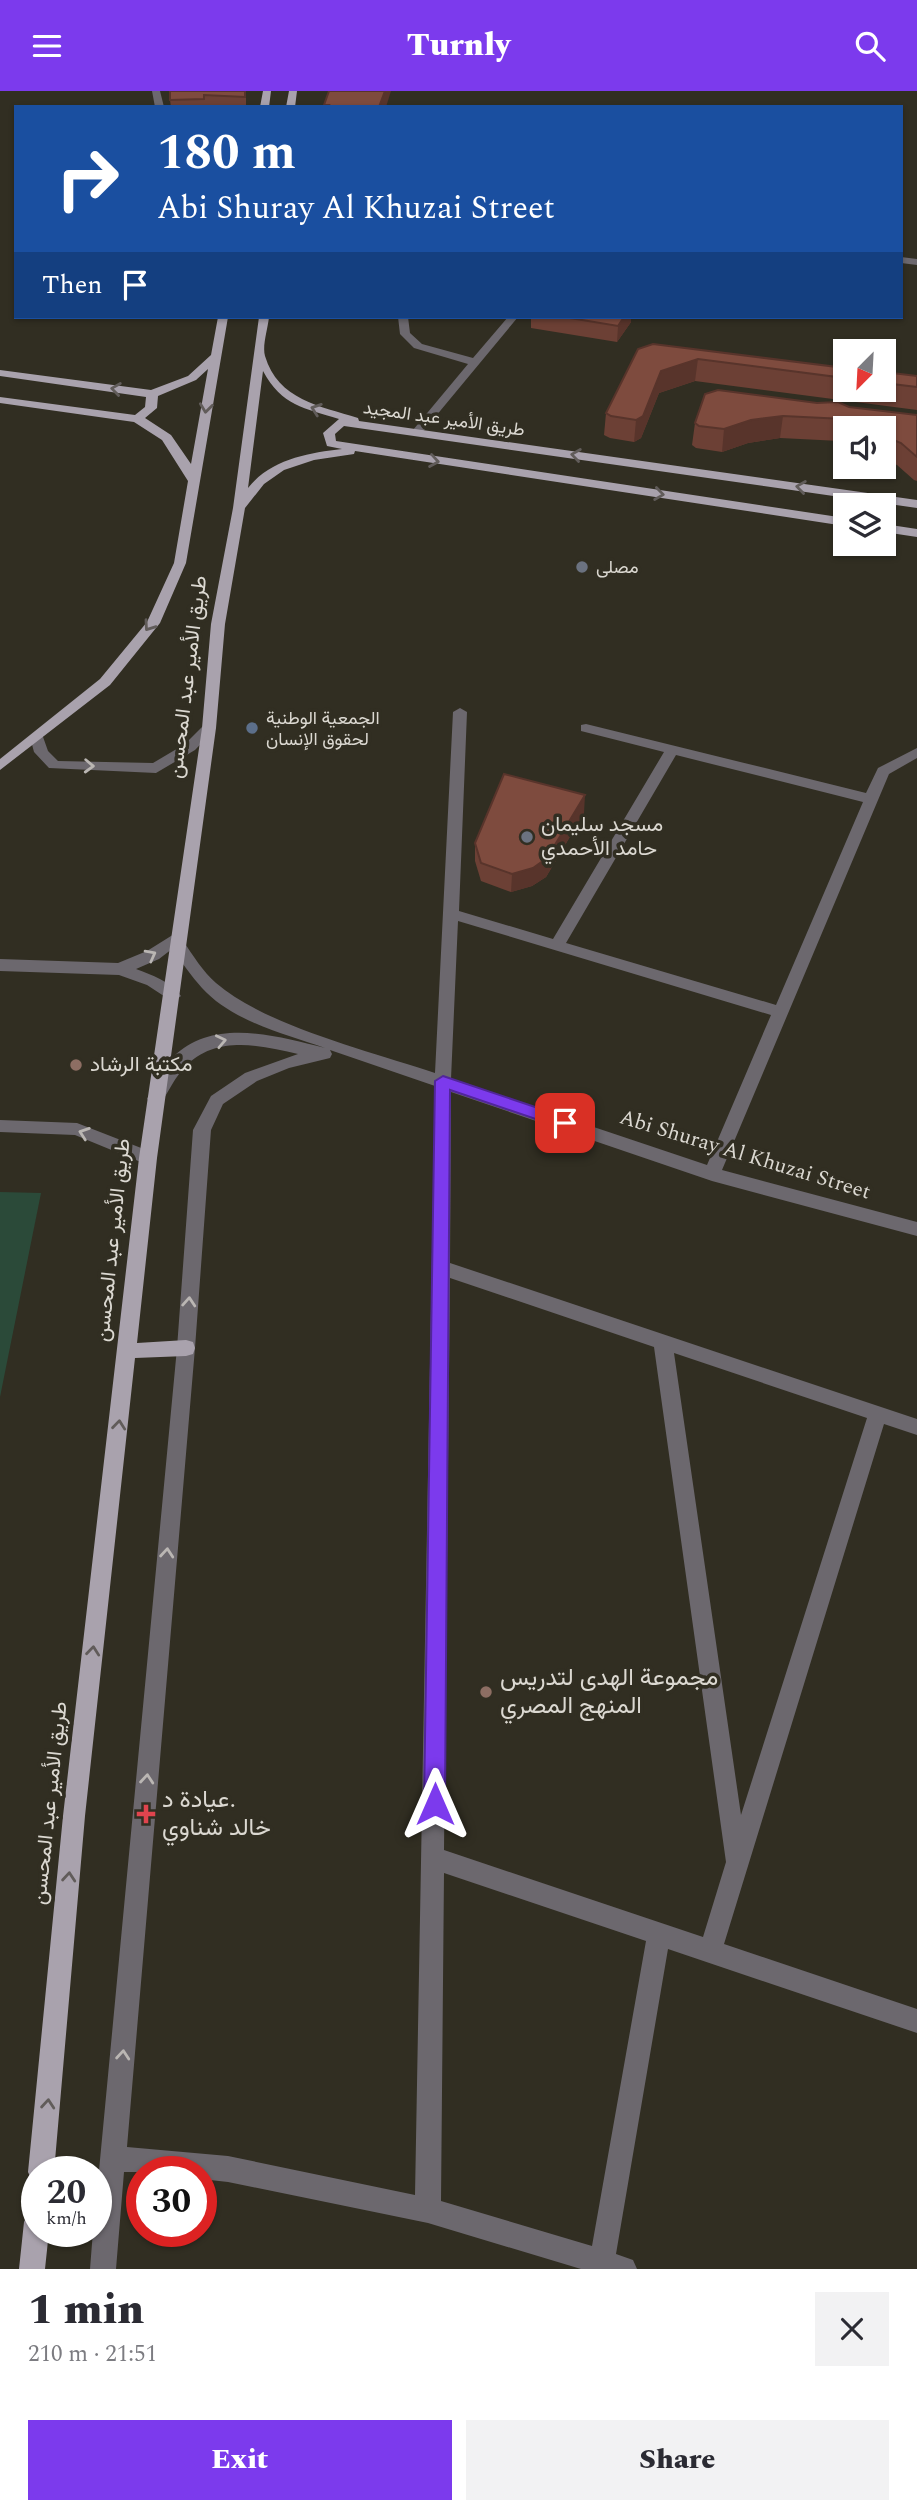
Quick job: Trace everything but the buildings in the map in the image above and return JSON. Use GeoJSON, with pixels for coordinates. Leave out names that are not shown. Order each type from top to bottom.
{"type":"FeatureCollection","features":[{"type":"Feature","properties":{"kind":"main road","name":"طريق الأمير عبد المحسن"},"geometry":{"type":"LineString","coordinates":[[0,766],[105,681],[153,623],[180,563],[223,319]]}},
{"type":"Feature","properties":{"kind":"main road","name":"طريق الأمير عبد المحسن"},"geometry":{"type":"LineString","coordinates":[[42,2156],[74,1816],[155,1099],[173,996],[178,940],[209,728],[218,624],[239,508],[264,319]]}},
{"type":"Feature","properties":{"kind":"main road"},"geometry":{"type":"LineString","coordinates":[[260,356],[275,385],[293,401],[381,428]]}},
{"type":"Feature","properties":{"kind":"main road"},"geometry":{"type":"LineString","coordinates":[[0,373],[152,394],[192,378],[215,357]]}},
{"type":"Feature","properties":{"kind":"main road"},"geometry":{"type":"LineString","coordinates":[[137,419],[151,408],[152,394]]}},
{"type":"Feature","properties":{"kind":"main road"},"geometry":{"type":"LineString","coordinates":[[0,400],[137,419],[171,439],[195,482]]}},
{"type":"Feature","properties":{"kind":"main road","name":"طريق الأمير عبد المجيد"},"geometry":{"type":"LineString","coordinates":[[833,520],[331,444],[329,433],[342,422],[917,504]]}},
{"type":"Feature","properties":{"kind":"main road"},"geometry":{"type":"LineString","coordinates":[[239,508],[260,481],[279,469],[304,459],[366,450]]}},
{"type":"Feature","properties":{"kind":"main road"},"geometry":{"type":"LineString","coordinates":[[896,530],[917,533]]}},
{"type":"Feature","properties":{"kind":"main road"},"geometry":{"type":"LineString","coordinates":[[127,1351],[186,1348]]}},
{"type":"Feature","properties":{"kind":"main road"},"geometry":{"type":"LineString","coordinates":[[32,2269],[34,2247]]}},
{"type":"Feature","properties":{"kind":"street"},"geometry":{"type":"LineString","coordinates":[[403,319],[405,334],[418,346],[475,362]]}},
{"type":"Feature","properties":{"kind":"street"},"geometry":{"type":"LineString","coordinates":[[417,432],[511,319]]}},
{"type":"Feature","properties":{"kind":"street"},"geometry":{"type":"LineString","coordinates":[[428,2210],[443,1081],[460,712]]}},
{"type":"Feature","properties":{"kind":"street"},"geometry":{"type":"LineString","coordinates":[[37,737],[41,752],[54,765],[156,768],[190,747],[209,728]]}},
{"type":"Feature","properties":{"kind":"street"},"geometry":{"type":"LineString","coordinates":[[586,728],[871,799]]}},
{"type":"Feature","properties":{"kind":"street"},"geometry":{"type":"LineString","coordinates":[[558,945],[672,750]]}},
{"type":"Feature","properties":{"kind":"street"},"geometry":{"type":"LineString","coordinates":[[712,1174],[883,771],[917,752]]}},
{"type":"Feature","properties":{"kind":"street"},"geometry":{"type":"LineString","coordinates":[[451,914],[781,1012]]}},
{"type":"Feature","properties":{"kind":"street"},"geometry":{"type":"LineString","coordinates":[[120,969],[153,955],[178,940],[209,986],[256,1015],[275,1025],[443,1081]]}},
{"type":"Feature","properties":{"kind":"street"},"geometry":{"type":"LineString","coordinates":[[0,965],[120,969],[153,981],[173,996]]}},
{"type":"Feature","properties":{"kind":"street"},"geometry":{"type":"LineString","coordinates":[[155,1099],[180,1061],[204,1044],[235,1038],[275,1043],[443,1081]]}},
{"type":"Feature","properties":{"kind":"street"},"geometry":{"type":"LineString","coordinates":[[103,2269],[186,1348],[202,1130],[217,1100],[251,1077],[285,1063],[324,1054]]}},
{"type":"Feature","properties":{"kind":"street","name":"Abi Shuray Al Khuzai Street"},"geometry":{"type":"LineString","coordinates":[[443,1081],[712,1174],[917,1229]]}},
{"type":"Feature","properties":{"kind":"street"},"geometry":{"type":"LineString","coordinates":[[0,1126],[77,1129],[148,1158]]}},
{"type":"Feature","properties":{"kind":"street"},"geometry":{"type":"LineString","coordinates":[[440,1267],[917,1427]]}},
{"type":"Feature","properties":{"kind":"street"},"geometry":{"type":"LineString","coordinates":[[663,1342],[737,1865]]}},
{"type":"Feature","properties":{"kind":"street"},"geometry":{"type":"LineString","coordinates":[[710,1951],[877,1414]]}},
{"type":"Feature","properties":{"kind":"street"},"geometry":{"type":"LineString","coordinates":[[434,1858],[917,2021]]}},
{"type":"Feature","properties":{"kind":"street"},"geometry":{"type":"LineString","coordinates":[[114,2158],[228,2169],[428,2210],[613,2265],[659,1934]]}},
{"type":"Feature","properties":{"kind":"green space"},"geometry":{"type":"Polygon","coordinates":[[[0,1192],[41,1193],[0,1397],[0,1192]]]}},
{"type":"Feature","properties":{"kind":"place","name":"مصلى"},"geometry":{"type":"Point","coordinates":[582,567]}},
{"type":"Feature","properties":{"kind":"place","name":"الجمعية الوطنية لحقوق الإنسان"},"geometry":{"type":"Point","coordinates":[252,728]}},
{"type":"Feature","properties":{"kind":"place","name":"مسجد سليمان حامد الأحمدي"},"geometry":{"type":"Point","coordinates":[527,837]}},
{"type":"Feature","properties":{"kind":"place","name":"مكتبة الرشاد"},"geometry":{"type":"Point","coordinates":[76,1065]}},
{"type":"Feature","properties":{"kind":"place","name":"مجموعة الهدى لتدريس المنهج المصري"},"geometry":{"type":"Point","coordinates":[486,1692]}},
{"type":"Feature","properties":{"kind":"place","name":"عيادة د. خالد شناوي"},"geometry":{"type":"Point","coordinates":[146,1814]}},
{"type":"Feature","properties":{"kind":"route"},"geometry":{"type":"LineString","coordinates":[[435,1804],[443,1081],[565,1123]]}}]}
